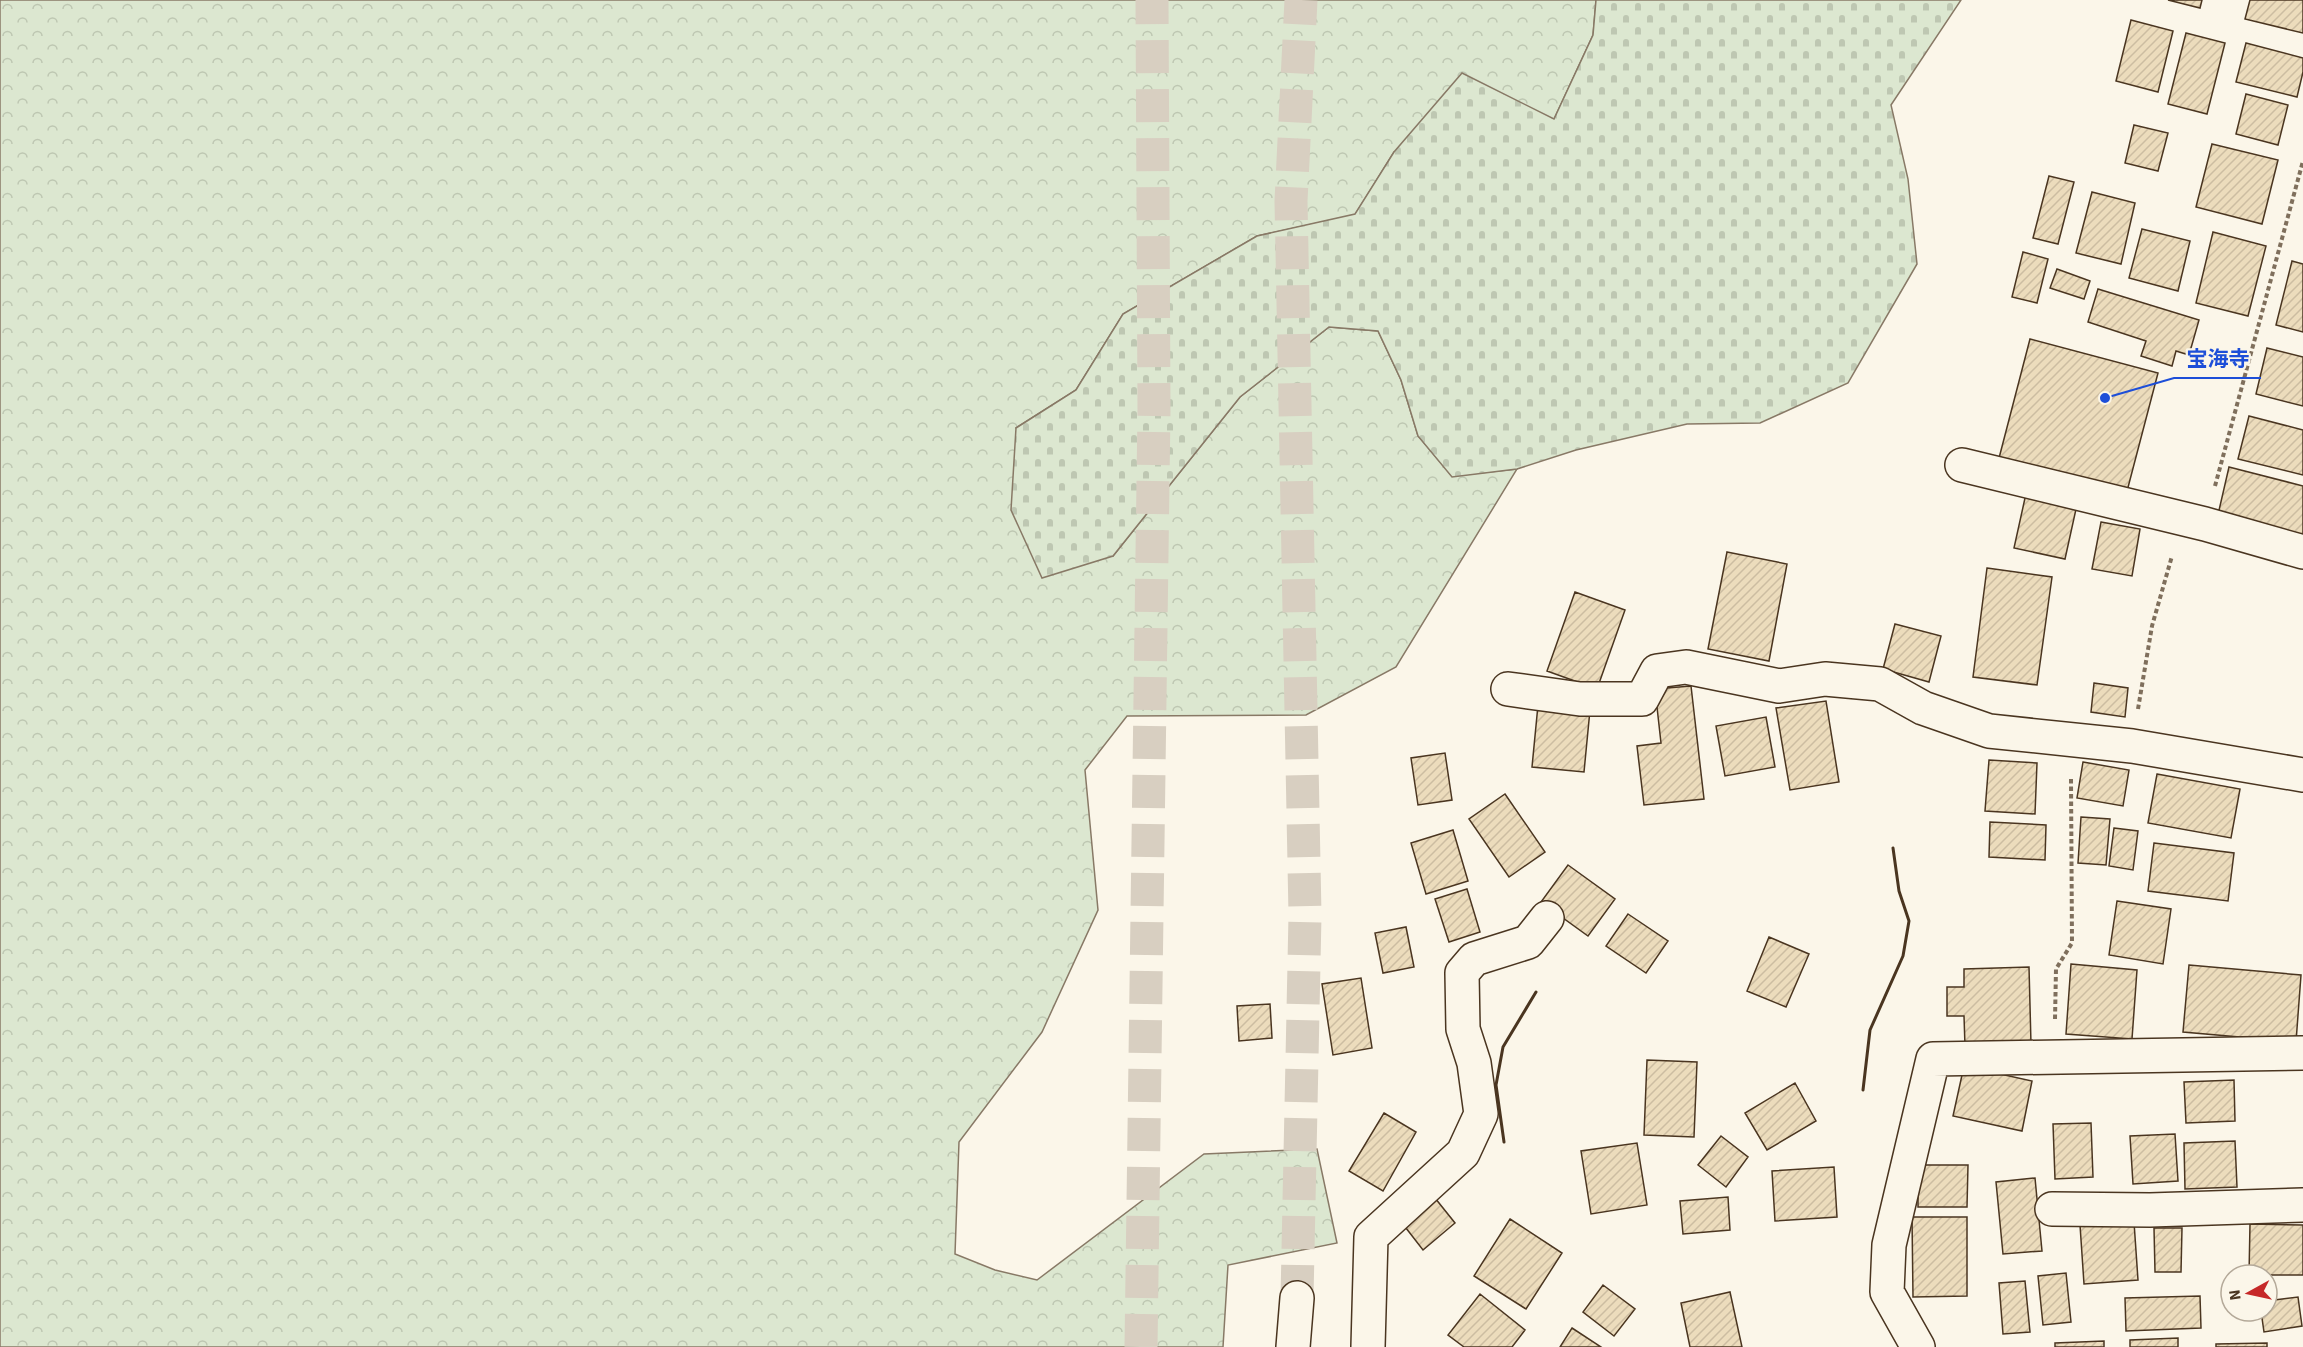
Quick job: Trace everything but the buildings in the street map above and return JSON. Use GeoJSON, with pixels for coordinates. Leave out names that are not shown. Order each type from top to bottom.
{"type":"FeatureCollection","features":[{"type":"Feature","properties":{"kind":"main road"},"geometry":{"type":"LineString","coordinates":[[1962,465],[2193,522],[2303,552]]}},
{"type":"Feature","properties":{"kind":"main road"},"geometry":{"type":"LineString","coordinates":[[1508,689],[1580,699],[1642,699],[1658,672],[1686,668],[1779,686],[1825,679],[1880,684],[1923,708],[1989,731],[2132,746],[2303,775]]}},
{"type":"Feature","properties":{"kind":"main road"},"geometry":{"type":"LineString","coordinates":[[1368,1347],[1371,1237],[1463,1153],[1481,1114],[1474,1063],[1463,1029],[1462,973],[1474,959],[1528,942],[1547,918]]}},
{"type":"Feature","properties":{"kind":"main road"},"geometry":{"type":"LineString","coordinates":[[1918,1347],[1887,1292],[1888,1245],[1933,1059],[2303,1053]]}},
{"type":"Feature","properties":{"kind":"main road"},"geometry":{"type":"LineString","coordinates":[[2052,1209],[2150,1210],[2303,1205]]}},
{"type":"Feature","properties":{"kind":"main road"},"geometry":{"type":"LineString","coordinates":[[1293,1347],[1297,1298]]}},
{"type":"Feature","properties":{"kind":"path"},"geometry":{"type":"LineString","coordinates":[[2132,746],[2152,626],[2193,522],[2303,161]]}},
{"type":"Feature","properties":{"kind":"path"},"geometry":{"type":"LineString","coordinates":[[2054,1058],[2056,969],[2072,943],[2071,739]]}},
{"type":"Feature","properties":{"kind":"green space"},"geometry":{"type":"Polygon","coordinates":[[[0,0],[1596,0],[1593,35],[1554,119],[1394,152],[1355,215],[1257,236],[1123,314],[1076,390],[1016,428],[1113,556],[1240,397],[1329,327],[1378,331],[1401,380],[1418,436],[1452,476],[1517,469],[1396,667],[1306,715],[1127,716],[1085,770],[1098,910],[1042,1032],[959,1142],[955,1254],[995,1270],[1037,1280],[1204,1154],[1317,1149],[1337,1243],[1228,1265],[1223,1347],[0,1347],[0,0]]]}},
{"type":"Feature","properties":{"kind":"green space"},"geometry":{"type":"Polygon","coordinates":[[[1596,0],[1961,0],[1891,105],[1908,179],[1917,264],[1848,383],[1760,423],[1687,424],[1576,450],[1517,469],[1452,477],[1418,436],[1401,380],[1378,331],[1329,327],[1240,397],[1113,556],[1042,578],[1011,510],[1016,428],[1076,390],[1123,314],[1257,236],[1355,214],[1394,152],[1462,73],[1554,119],[1593,35],[1596,0]]]}},
{"type":"Feature","properties":{"kind":"tunnel"},"geometry":{"type":"LineString","coordinates":[[1141,1347],[1154,410],[1152,0]]}},
{"type":"Feature","properties":{"kind":"tunnel"},"geometry":{"type":"LineString","coordinates":[[1297,1298],[1305,915],[1291,201],[1301,0]]}},
{"type":"Feature","properties":{"kind":"wall"},"geometry":{"type":"LineString","coordinates":[[1863,1090],[1870,1030],[1903,956],[1909,921],[1899,891],[1893,848]]}},
{"type":"Feature","properties":{"kind":"wall"},"geometry":{"type":"LineString","coordinates":[[1504,1142],[1496,1085],[1503,1047],[1536,992]]}},
{"type":"Feature","properties":{"kind":"place","name":"宝海寺"},"geometry":{"type":"Point","coordinates":[2105,398]}}]}
